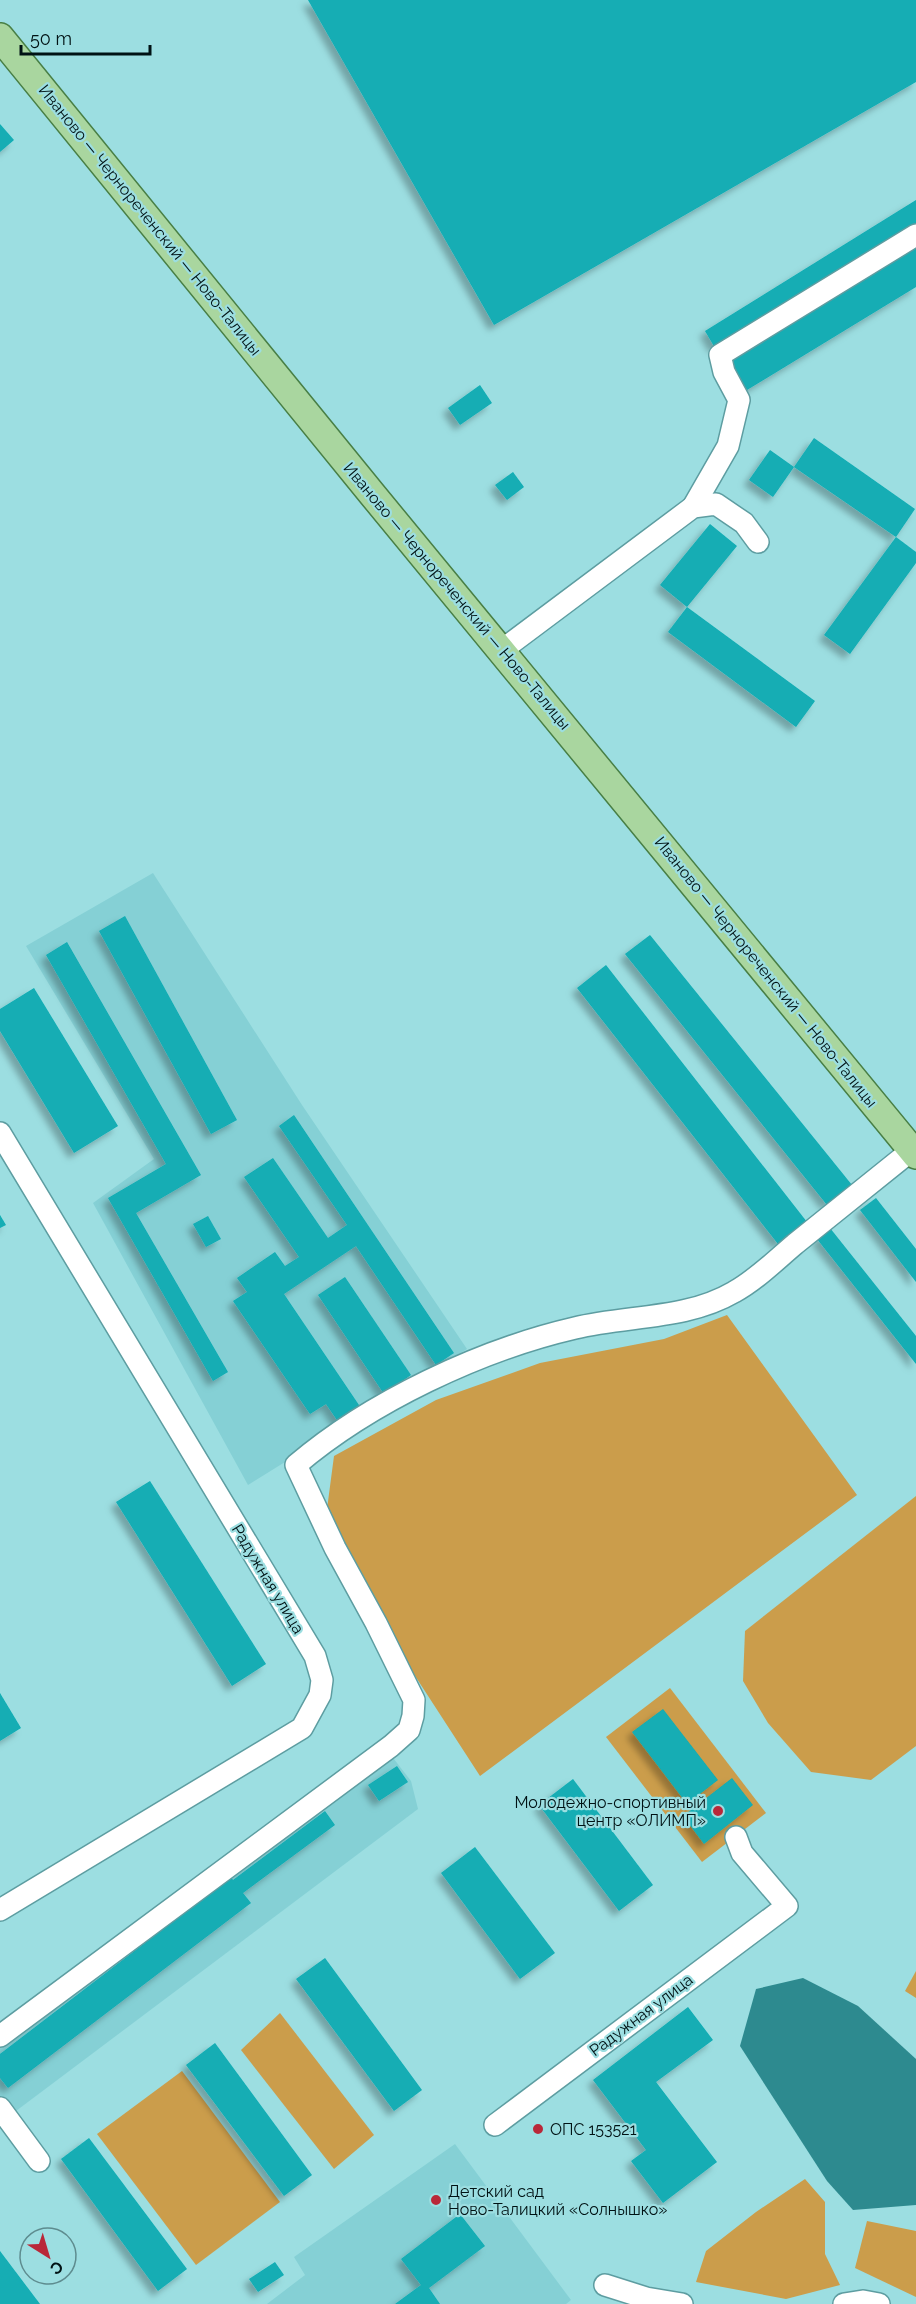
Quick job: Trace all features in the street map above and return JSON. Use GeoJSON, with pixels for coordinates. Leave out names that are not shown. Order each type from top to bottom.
{"type":"FeatureCollection","features":[{"type":"Feature","properties":{"kind":"main road","name":"Иваново — Чернореченский — Ново-Талицы"},"geometry":{"type":"LineString","coordinates":[[0,37],[372,494],[914,1152]]}},
{"type":"Feature","properties":{"kind":"street"},"geometry":{"type":"LineString","coordinates":[[502,650],[693,507],[728,446],[739,400],[724,372],[720,355],[916,235]]}},
{"type":"Feature","properties":{"kind":"street"},"geometry":{"type":"LineString","coordinates":[[693,507],[716,504],[744,523],[758,542]]}},
{"type":"Feature","properties":{"kind":"street","name":"Радужная улица"},"geometry":{"type":"LineString","coordinates":[[0,1133],[315,1656],[322,1680],[320,1695],[302,1728],[0,1910]]}},
{"type":"Feature","properties":{"kind":"street"},"geometry":{"type":"LineString","coordinates":[[0,2036],[391,1746],[409,1730],[414,1700],[335,1548],[296,1466],[323,1442],[393,1400],[482,1357],[523,1341],[577,1327],[698,1308],[735,1292],[914,1152]]}},
{"type":"Feature","properties":{"kind":"street","name":"Радужная улица"},"geometry":{"type":"LineString","coordinates":[[495,2125],[787,1906],[742,1853],[736,1837]]}},
{"type":"Feature","properties":{"kind":"street"},"geometry":{"type":"LineString","coordinates":[[0,2108],[39,2161]]}},
{"type":"Feature","properties":{"kind":"street"},"geometry":{"type":"LineString","coordinates":[[605,2285],[646,2298],[682,2304]]}},
{"type":"Feature","properties":{"kind":"street"},"geometry":{"type":"LineString","coordinates":[[844,2304],[863,2301],[879,2304]]}},
{"type":"Feature","properties":{"kind":"shaded area"},"geometry":{"type":"Polygon","coordinates":[[[153,873],[302,1105],[467,1349],[248,1485],[93,1203],[154,1159],[26,946],[153,873]]]}},
{"type":"Feature","properties":{"kind":"shaded area"},"geometry":{"type":"Polygon","coordinates":[[[727,1315],[857,1495],[480,1776],[408,1665],[327,1509],[334,1456],[436,1400],[540,1363],[664,1339],[727,1315]]]}},
{"type":"Feature","properties":{"kind":"shaded area"},"geometry":{"type":"Polygon","coordinates":[[[916,1496],[916,1746],[871,1780],[811,1772],[768,1723],[743,1681],[745,1631],[916,1496]]]}},
{"type":"Feature","properties":{"kind":"shaded area"},"geometry":{"type":"Polygon","coordinates":[[[670,1688],[766,1813],[702,1862],[606,1737],[670,1688]]]}},
{"type":"Feature","properties":{"kind":"shaded area"},"geometry":{"type":"Polygon","coordinates":[[[390,1754],[411,1781],[418,1809],[0,2123],[0,2036],[390,1754]]]}},
{"type":"Feature","properties":{"kind":"shaded area"},"geometry":{"type":"Polygon","coordinates":[[[916,1971],[916,1998],[905,1991],[916,1971]]]}},
{"type":"Feature","properties":{"kind":"shaded area"},"geometry":{"type":"Polygon","coordinates":[[[803,1978],[858,2006],[916,2059],[916,2205],[853,2210],[827,2181],[740,2046],[756,1989],[803,1978]]]}},
{"type":"Feature","properties":{"kind":"shaded area"},"geometry":{"type":"Polygon","coordinates":[[[280,2013],[374,2135],[334,2169],[241,2050],[280,2013]]]}},
{"type":"Feature","properties":{"kind":"shaded area"},"geometry":{"type":"Polygon","coordinates":[[[182,2071],[280,2202],[196,2265],[97,2134],[182,2071]]]}},
{"type":"Feature","properties":{"kind":"shaded area","name":"Детский сад Ново-Талицкий «Солнышко»"},"geometry":{"type":"Polygon","coordinates":[[[455,2144],[571,2300],[566,2304],[267,2304],[305,2275],[294,2257],[455,2144]]]}},
{"type":"Feature","properties":{"kind":"shaded area"},"geometry":{"type":"Polygon","coordinates":[[[805,2179],[825,2202],[825,2254],[840,2285],[786,2299],[696,2282],[706,2251],[756,2212],[805,2179]]]}},
{"type":"Feature","properties":{"kind":"shaded area"},"geometry":{"type":"Polygon","coordinates":[[[867,2221],[916,2231],[916,2297],[855,2268],[867,2221]]]}},
{"type":"Feature","properties":{"kind":"building"},"geometry":{"type":"Polygon","coordinates":[[[308,0],[916,0],[916,82],[494,325],[308,0]]]}},
{"type":"Feature","properties":{"kind":"building"},"geometry":{"type":"Polygon","coordinates":[[[0,124],[14,140],[0,152],[0,124]]]}},
{"type":"Feature","properties":{"kind":"building"},"geometry":{"type":"Polygon","coordinates":[[[916,200],[916,223],[715,348],[705,331],[916,200]]]}},
{"type":"Feature","properties":{"kind":"building"},"geometry":{"type":"Polygon","coordinates":[[[916,246],[916,287],[747,390],[728,360],[916,246]]]}},
{"type":"Feature","properties":{"kind":"building"},"geometry":{"type":"Polygon","coordinates":[[[480,385],[492,403],[460,425],[448,408],[480,385]]]}},
{"type":"Feature","properties":{"kind":"building"},"geometry":{"type":"Polygon","coordinates":[[[814,438],[915,509],[896,537],[794,467],[814,438]]]}},
{"type":"Feature","properties":{"kind":"building"},"geometry":{"type":"Polygon","coordinates":[[[770,450],[794,467],[773,497],[749,480],[770,450]]]}},
{"type":"Feature","properties":{"kind":"building"},"geometry":{"type":"Polygon","coordinates":[[[513,472],[524,487],[507,500],[495,485],[513,472]]]}},
{"type":"Feature","properties":{"kind":"building"},"geometry":{"type":"Polygon","coordinates":[[[710,524],[737,546],[687,607],[660,585],[710,524]]]}},
{"type":"Feature","properties":{"kind":"building"},"geometry":{"type":"Polygon","coordinates":[[[896,537],[916,552],[916,563],[850,654],[824,635],[896,537]]]}},
{"type":"Feature","properties":{"kind":"building"},"geometry":{"type":"Polygon","coordinates":[[[687,607],[815,701],[796,727],[668,632],[687,607]]]}},
{"type":"Feature","properties":{"kind":"building"},"geometry":{"type":"Polygon","coordinates":[[[125,916],[237,1120],[211,1134],[99,931],[125,916]]]}},
{"type":"Feature","properties":{"kind":"building"},"geometry":{"type":"Polygon","coordinates":[[[650,935],[852,1185],[827,1205],[625,954],[650,935]]]}},
{"type":"Feature","properties":{"kind":"building"},"geometry":{"type":"Polygon","coordinates":[[[67,942],[201,1175],[136,1213],[228,1372],[213,1381],[108,1198],[166,1164],[46,955],[67,942]]]}},
{"type":"Feature","properties":{"kind":"building"},"geometry":{"type":"Polygon","coordinates":[[[606,965],[807,1222],[778,1244],[577,988],[606,965]]]}},
{"type":"Feature","properties":{"kind":"building"},"geometry":{"type":"Polygon","coordinates":[[[34,988],[118,1126],[74,1153],[0,1031],[0,1009],[34,988]]]}},
{"type":"Feature","properties":{"kind":"building"},"geometry":{"type":"Polygon","coordinates":[[[294,1115],[454,1353],[436,1365],[356,1246],[284,1294],[361,1408],[339,1423],[326,1404],[310,1414],[233,1301],[247,1292],[237,1278],[275,1252],[285,1266],[299,1257],[244,1177],[273,1158],[328,1238],[347,1225],[279,1126],[294,1115]]]}},
{"type":"Feature","properties":{"kind":"building"},"geometry":{"type":"Polygon","coordinates":[[[876,1198],[916,1249],[916,1282],[860,1210],[876,1198]]]}},
{"type":"Feature","properties":{"kind":"building"},"geometry":{"type":"Polygon","coordinates":[[[0,1215],[6,1225],[0,1228],[0,1215]]]}},
{"type":"Feature","properties":{"kind":"building"},"geometry":{"type":"Polygon","coordinates":[[[208,1216],[221,1239],[206,1247],[193,1224],[208,1216]]]}},
{"type":"Feature","properties":{"kind":"building"},"geometry":{"type":"Polygon","coordinates":[[[830,1228],[916,1336],[916,1364],[817,1239],[830,1228]]]}},
{"type":"Feature","properties":{"kind":"building"},"geometry":{"type":"Polygon","coordinates":[[[345,1277],[411,1375],[384,1394],[318,1295],[345,1277]]]}},
{"type":"Feature","properties":{"kind":"building"},"geometry":{"type":"Polygon","coordinates":[[[150,1481],[266,1664],[232,1686],[116,1502],[150,1481]]]}},
{"type":"Feature","properties":{"kind":"building"},"geometry":{"type":"Polygon","coordinates":[[[0,1693],[21,1728],[0,1741],[0,1693]]]}},
{"type":"Feature","properties":{"kind":"building"},"geometry":{"type":"Polygon","coordinates":[[[663,1709],[718,1780],[687,1804],[632,1732],[663,1709]]]}},
{"type":"Feature","properties":{"kind":"building"},"geometry":{"type":"Polygon","coordinates":[[[397,1766],[408,1782],[379,1801],[368,1785],[397,1766]]]}},
{"type":"Feature","properties":{"kind":"building","name":"Молодежно-спортивный центр «ОЛИМП»"},"geometry":{"type":"Polygon","coordinates":[[[732,1778],[753,1805],[704,1844],[683,1816],[732,1778]]]}},
{"type":"Feature","properties":{"kind":"building"},"geometry":{"type":"Polygon","coordinates":[[[573,1779],[653,1885],[619,1911],[539,1805],[573,1779]]]}},
{"type":"Feature","properties":{"kind":"building"},"geometry":{"type":"Polygon","coordinates":[[[325,1811],[335,1825],[243,1893],[251,1903],[8,2088],[0,2078],[0,2054],[231,1877],[233,1880],[325,1811]]]}},
{"type":"Feature","properties":{"kind":"building"},"geometry":{"type":"Polygon","coordinates":[[[475,1847],[555,1953],[520,1979],[441,1873],[475,1847]]]}},
{"type":"Feature","properties":{"kind":"building"},"geometry":{"type":"Polygon","coordinates":[[[325,1958],[422,2090],[394,2111],[296,1979],[325,1958]]]}},
{"type":"Feature","properties":{"kind":"building"},"geometry":{"type":"Polygon","coordinates":[[[688,2007],[713,2040],[656,2082],[717,2162],[663,2203],[631,2161],[646,2150],[593,2080],[688,2007]]]}},
{"type":"Feature","properties":{"kind":"building"},"geometry":{"type":"Polygon","coordinates":[[[215,2043],[312,2175],[284,2196],[186,2065],[215,2043]]]}},
{"type":"Feature","properties":{"kind":"building"},"geometry":{"type":"Polygon","coordinates":[[[89,2138],[187,2269],[158,2291],[61,2159],[89,2138]]]}},
{"type":"Feature","properties":{"kind":"building"},"geometry":{"type":"Polygon","coordinates":[[[460,2214],[485,2246],[429,2288],[440,2304],[395,2304],[421,2285],[401,2259],[460,2214]]]}},
{"type":"Feature","properties":{"kind":"building"},"geometry":{"type":"Polygon","coordinates":[[[0,2251],[18,2275],[18,2286],[26,2286],[40,2304],[0,2304],[0,2251]]]}},
{"type":"Feature","properties":{"kind":"building"},"geometry":{"type":"Polygon","coordinates":[[[275,2262],[284,2275],[258,2292],[249,2279],[275,2262]]]}},
{"type":"Feature","properties":{"kind":"place","name":"Молодежно-спортивный центр «ОЛИМП»"},"geometry":{"type":"Point","coordinates":[718,1811]}},
{"type":"Feature","properties":{"kind":"place","name":"ОПС 153521"},"geometry":{"type":"Point","coordinates":[538,2129]}},
{"type":"Feature","properties":{"kind":"place","name":"Детский сад Ново-Талицкий «Солнышко»"},"geometry":{"type":"Point","coordinates":[436,2200]}}]}
